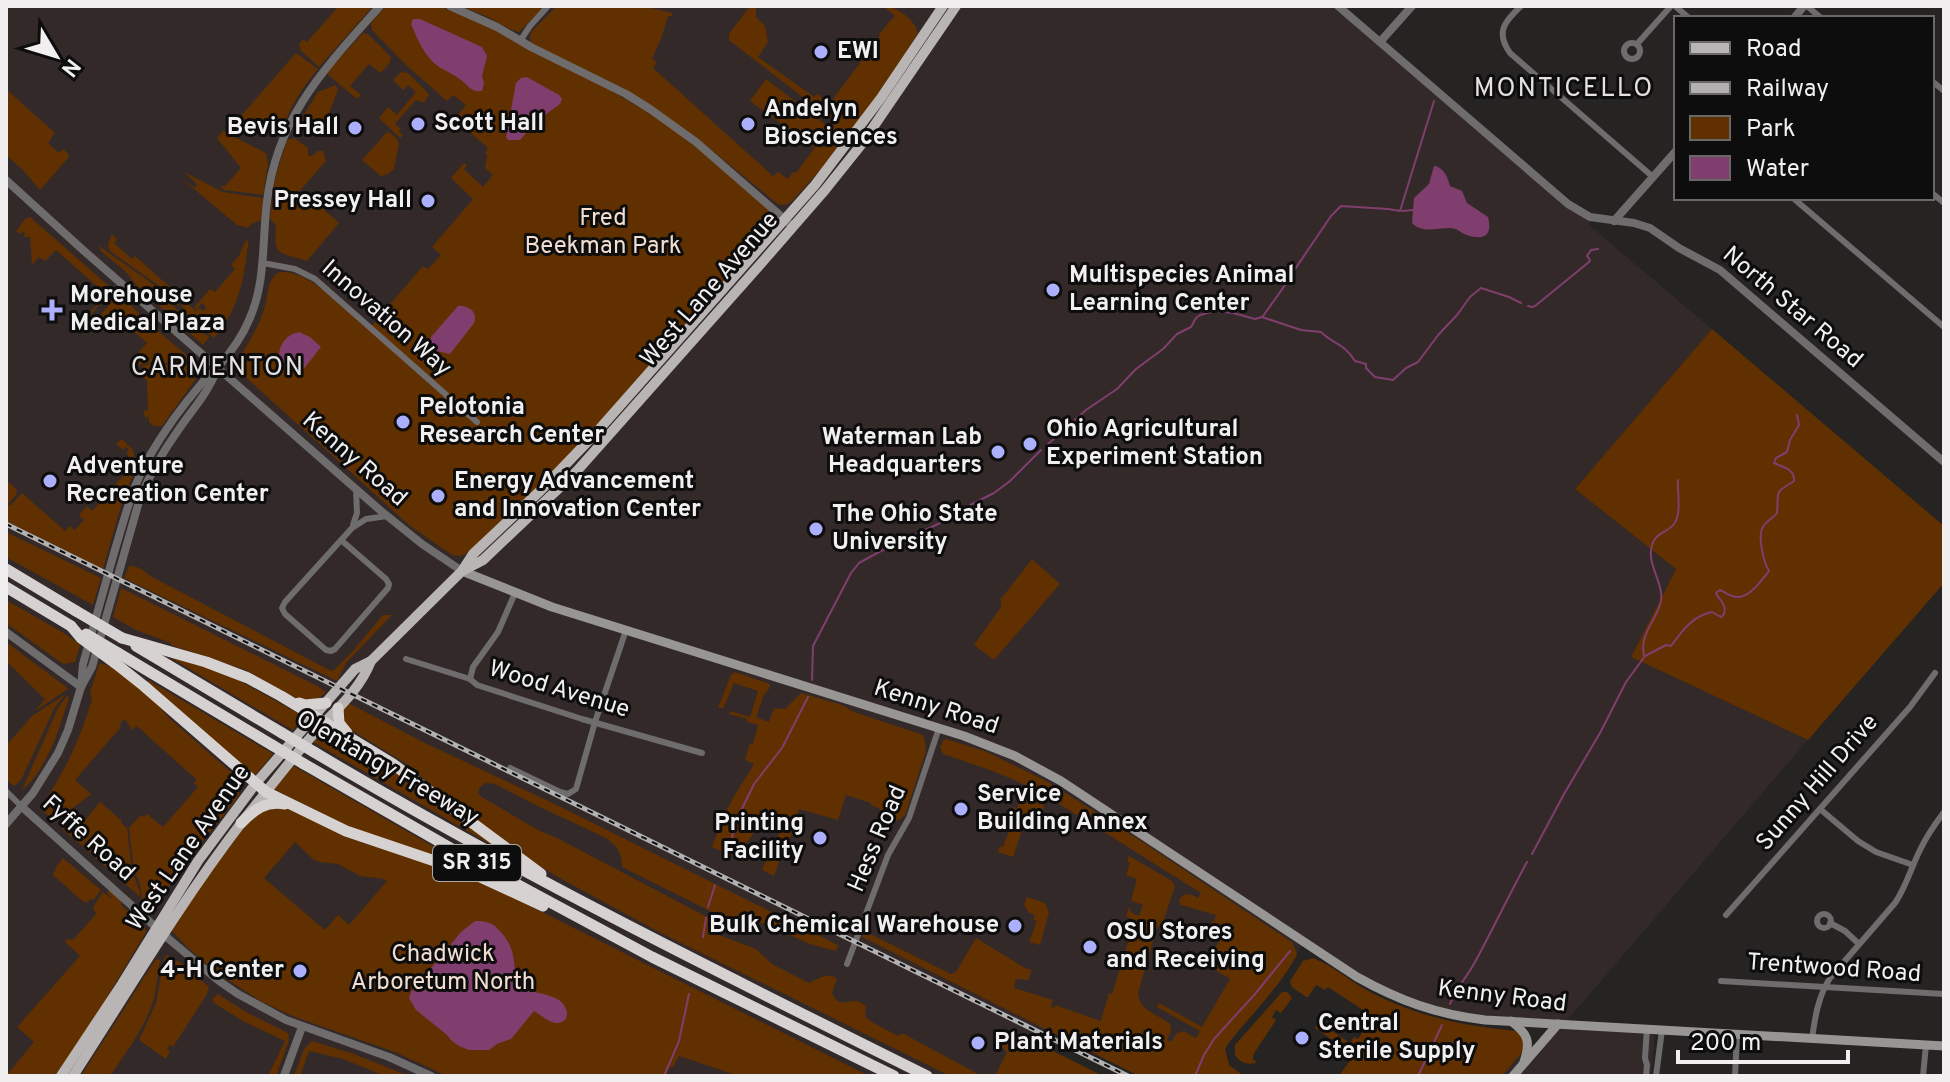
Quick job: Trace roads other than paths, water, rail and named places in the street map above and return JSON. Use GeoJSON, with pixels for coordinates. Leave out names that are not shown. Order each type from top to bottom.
{"type":"FeatureCollection","features":[{"type":"Feature","properties":{"kind":"highway","name":"Olentangy Freeway"},"geometry":{"type":"LineString","coordinates":[[6,569],[473,844],[577,900],[927,1076]]}},
{"type":"Feature","properties":{"kind":"highway"},"geometry":{"type":"LineString","coordinates":[[6,587],[71,626],[81,638],[116,658],[266,792],[370,840],[476,875],[652,957]]}},
{"type":"Feature","properties":{"kind":"highway"},"geometry":{"type":"LineString","coordinates":[[122,638],[206,662],[248,678],[281,696],[413,778],[577,900]]}},
{"type":"Feature","properties":{"kind":"highway","name":"Olentangy Freeway"},"geometry":{"type":"LineString","coordinates":[[116,658],[466,857],[652,957],[894,1076]]}},
{"type":"Feature","properties":{"kind":"highway"},"geometry":{"type":"LineString","coordinates":[[281,696],[305,705],[326,703]]}},
{"type":"Feature","properties":{"kind":"highway"},"geometry":{"type":"LineString","coordinates":[[338,708],[339,723],[360,744]]}},
{"type":"Feature","properties":{"kind":"highway"},"geometry":{"type":"LineString","coordinates":[[241,823],[263,805],[277,802],[296,806]]}},
{"type":"Feature","properties":{"kind":"main road","name":"West Lane Avenue"},"geometry":{"type":"LineString","coordinates":[[789,223],[889,87],[943,6]]}},
{"type":"Feature","properties":{"kind":"main road","name":"West Lane Avenue"},"geometry":{"type":"LineString","coordinates":[[73,1076],[198,861],[256,783],[355,669],[371,661],[462,571],[483,560],[576,472],[789,223],[861,145],[956,6]]}},
{"type":"Feature","properties":{"kind":"main road","name":"Kenny Road"},"geometry":{"type":"LineString","coordinates":[[462,571],[552,607],[989,745],[1043,770],[1373,986],[1418,1006],[1451,1016],[1485,1020],[1944,1046]]}},
{"type":"Feature","properties":{"kind":"main road","name":"West Lane Avenue"},"geometry":{"type":"LineString","coordinates":[[61,1076],[160,931],[241,823],[365,676],[371,661]]}},
{"type":"Feature","properties":{"kind":"main road"},"geometry":{"type":"LineString","coordinates":[[1511,1021],[1523,1031],[1527,1040],[1522,1067]]}},
{"type":"Feature","properties":{"kind":"main road"},"geometry":{"type":"LineString","coordinates":[[1513,1076],[1558,1024]]}},
{"type":"Feature","properties":{"kind":"street"},"geometry":{"type":"LineString","coordinates":[[6,824],[33,793],[58,753],[68,730],[81,687],[83,664],[141,471],[161,438],[203,381],[217,368],[249,320],[257,298],[263,263],[269,189],[287,130],[316,79],[380,6]]}},
{"type":"Feature","properties":{"kind":"street"},"geometry":{"type":"LineString","coordinates":[[450,6],[626,94],[663,117],[789,223]]}},
{"type":"Feature","properties":{"kind":"street"},"geometry":{"type":"LineString","coordinates":[[520,41],[548,6]]}},
{"type":"Feature","properties":{"kind":"street","name":"North Star Road"},"geometry":{"type":"LineString","coordinates":[[1338,6],[1574,209],[1590,217],[1650,228],[1720,270],[1944,462]]}},
{"type":"Feature","properties":{"kind":"street"},"geometry":{"type":"LineString","coordinates":[[1380,42],[1412,6]]}},
{"type":"Feature","properties":{"kind":"street"},"geometry":{"type":"LineString","coordinates":[[1521,6],[1506,22],[1502,32],[1510,53],[1653,177]]}},
{"type":"Feature","properties":{"kind":"street"},"geometry":{"type":"LineString","coordinates":[[1637,44],[1673,6]]}},
{"type":"Feature","properties":{"kind":"street"},"geometry":{"type":"LineString","coordinates":[[1614,221],[1674,153]]}},
{"type":"Feature","properties":{"kind":"street","name":"Kenny Road"},"geometry":{"type":"LineString","coordinates":[[6,180],[387,516],[462,571]]}},
{"type":"Feature","properties":{"kind":"street"},"geometry":{"type":"LineString","coordinates":[[1795,200],[1944,327]]}},
{"type":"Feature","properties":{"kind":"street","name":"Innovation Way"},"geometry":{"type":"LineString","coordinates":[[263,263],[295,269],[315,279],[477,422]]}},
{"type":"Feature","properties":{"kind":"street"},"geometry":{"type":"LineString","coordinates":[[352,528],[357,513],[356,488]]}},
{"type":"Feature","properties":{"kind":"street"},"geometry":{"type":"LineString","coordinates":[[341,540],[389,584],[331,651],[326,650],[282,608],[285,602],[341,540],[352,528],[366,519],[387,516]]}},
{"type":"Feature","properties":{"kind":"street"},"geometry":{"type":"LineString","coordinates":[[470,679],[473,667],[498,632],[515,593]]}},
{"type":"Feature","properties":{"kind":"street"},"geometry":{"type":"LineString","coordinates":[[510,768],[560,792],[572,792],[578,783],[626,630]]}},
{"type":"Feature","properties":{"kind":"street"},"geometry":{"type":"LineString","coordinates":[[6,632],[81,687]]}},
{"type":"Feature","properties":{"kind":"street","name":"Wood Avenue"},"geometry":{"type":"LineString","coordinates":[[406,659],[470,679],[477,685],[702,753]]}},
{"type":"Feature","properties":{"kind":"street","name":"Sunny Hill Drive"},"geometry":{"type":"LineString","coordinates":[[1726,915],[1910,707],[1935,673]]}},
{"type":"Feature","properties":{"kind":"street","name":"Hess Road"},"geometry":{"type":"LineString","coordinates":[[847,964],[888,855],[909,818],[939,728]]}},
{"type":"Feature","properties":{"kind":"street"},"geometry":{"type":"LineString","coordinates":[[6,791],[21,806]]}},
{"type":"Feature","properties":{"kind":"street","name":"Fyffe Road"},"geometry":{"type":"LineString","coordinates":[[21,806],[160,931],[238,994],[302,1027],[389,1057],[431,1076]]}},
{"type":"Feature","properties":{"kind":"street"},"geometry":{"type":"LineString","coordinates":[[1820,809],[1876,852],[1913,865]]}},
{"type":"Feature","properties":{"kind":"street"},"geometry":{"type":"LineString","coordinates":[[1812,1039],[1815,1012],[1824,987],[1904,890],[1913,865],[1944,812]]}},
{"type":"Feature","properties":{"kind":"street"},"geometry":{"type":"LineString","coordinates":[[1830,923],[1859,944]]}},
{"type":"Feature","properties":{"kind":"street","name":"Trentwood Road"},"geometry":{"type":"LineString","coordinates":[[1721,981],[1944,994]]}},
{"type":"Feature","properties":{"kind":"street"},"geometry":{"type":"LineString","coordinates":[[284,1076],[302,1027]]}},
{"type":"Feature","properties":{"kind":"street"},"geometry":{"type":"LineString","coordinates":[[1646,1076],[1647,1029]]}},
{"type":"Feature","properties":{"kind":"street"},"geometry":{"type":"LineString","coordinates":[[1656,1076],[1662,1030]]}},
{"type":"Feature","properties":{"kind":"street"},"geometry":{"type":"LineString","coordinates":[[1735,1076],[1737,1035]]}},
{"type":"Feature","properties":{"kind":"street"},"geometry":{"type":"LineString","coordinates":[[1923,1076],[1926,1045]]}},
{"type":"Feature","properties":{"kind":"water"},"geometry":{"type":"Polygon","coordinates":[[[413,19],[420,19],[482,47],[487,56],[482,91],[473,90],[434,63],[419,42],[411,24],[413,19]]]}},
{"type":"Feature","properties":{"kind":"water"},"geometry":{"type":"Polygon","coordinates":[[[527,77],[562,99],[520,140],[508,140],[516,83],[527,77]]]}},
{"type":"Feature","properties":{"kind":"water"},"geometry":{"type":"Polygon","coordinates":[[[1434,166],[1447,176],[1450,186],[1462,191],[1467,203],[1488,217],[1486,235],[1473,237],[1451,228],[1428,230],[1412,223],[1414,198],[1429,184],[1434,166]]]}},
{"type":"Feature","properties":{"kind":"water"},"geometry":{"type":"Polygon","coordinates":[[[458,306],[472,310],[474,323],[450,354],[437,351],[430,343],[431,337],[458,306]]]}},
{"type":"Feature","properties":{"kind":"water"},"geometry":{"type":"Polygon","coordinates":[[[299,332],[321,347],[302,371],[292,371],[281,363],[280,348],[290,335],[299,332]]]}},
{"type":"Feature","properties":{"kind":"water"},"geometry":{"type":"Polygon","coordinates":[[[475,921],[488,922],[498,929],[510,945],[522,988],[559,1000],[566,1010],[565,1020],[554,1023],[534,1011],[511,1039],[489,1050],[469,1050],[452,1041],[416,1010],[409,998],[411,992],[461,932],[475,921]]]}},
{"type":"Feature","properties":{"kind":"waterway"},"geometry":{"type":"LineString","coordinates":[[1291,275],[1341,206],[1400,211],[1434,101]]}},
{"type":"Feature","properties":{"kind":"waterway"},"geometry":{"type":"LineString","coordinates":[[1402,211],[1413,210]]}},
{"type":"Feature","properties":{"kind":"waterway"},"geometry":{"type":"LineString","coordinates":[[1528,306],[1535,306],[1589,262],[1587,256],[1591,250],[1598,249]]}},
{"type":"Feature","properties":{"kind":"waterway"},"geometry":{"type":"LineString","coordinates":[[1263,316],[1288,281]]}},
{"type":"Feature","properties":{"kind":"waterway"},"geometry":{"type":"LineString","coordinates":[[1047,445],[1086,410],[1117,389],[1177,334],[1191,327],[1200,315],[1215,311],[1255,319],[1262,317],[1301,330],[1321,332],[1347,351],[1355,361],[1366,364],[1375,377],[1393,380],[1418,362],[1470,297],[1481,288],[1521,303]]}},
{"type":"Feature","properties":{"kind":"waterway"},"geometry":{"type":"LineString","coordinates":[[1532,854],[1626,682],[1645,656],[1666,645],[1671,646],[1699,617],[1712,612],[1722,617],[1724,608],[1717,592],[1720,590],[1732,596],[1743,596],[1753,590],[1769,571],[1762,549],[1761,531],[1777,513],[1780,491],[1794,481],[1790,471],[1774,463],[1776,458],[1787,452],[1799,425],[1797,415]]}},
{"type":"Feature","properties":{"kind":"waterway"},"geometry":{"type":"LineString","coordinates":[[812,680],[813,646],[859,563],[994,493],[1041,450]]}},
{"type":"Feature","properties":{"kind":"waterway"},"geometry":{"type":"LineString","coordinates":[[1644,655],[1644,640],[1661,601],[1651,559],[1652,545],[1674,524],[1679,509],[1678,480]]}},
{"type":"Feature","properties":{"kind":"waterway"},"geometry":{"type":"LineString","coordinates":[[732,837],[754,784],[782,748],[808,697]]}},
{"type":"Feature","properties":{"kind":"waterway"},"geometry":{"type":"LineString","coordinates":[[1450,1004],[1527,862]]}},
{"type":"Feature","properties":{"kind":"waterway"},"geometry":{"type":"LineString","coordinates":[[708,907],[715,885]]}},
{"type":"Feature","properties":{"kind":"waterway"},"geometry":{"type":"LineString","coordinates":[[703,937],[706,918]]}},
{"type":"Feature","properties":{"kind":"waterway"},"geometry":{"type":"LineString","coordinates":[[1195,1076],[1214,1039],[1290,951]]}},
{"type":"Feature","properties":{"kind":"waterway"},"geometry":{"type":"LineString","coordinates":[[664,1076],[679,1041],[689,994]]}},
{"type":"Feature","properties":{"kind":"waterway"},"geometry":{"type":"LineString","coordinates":[[1418,1076],[1442,1025]]}},
{"type":"Feature","properties":{"kind":"railway"},"geometry":{"type":"LineString","coordinates":[[6,524],[1128,1076]]}},
{"type":"Feature","properties":{"kind":"place","name":"EWI"},"geometry":{"type":"Point","coordinates":[821,52]}},
{"type":"Feature","properties":{"kind":"place","name":"Scott Hall"},"geometry":{"type":"Point","coordinates":[418,124]}},
{"type":"Feature","properties":{"kind":"place","name":"Andelyn Biosciences"},"geometry":{"type":"Point","coordinates":[748,124]}},
{"type":"Feature","properties":{"kind":"place","name":"Bevis Hall"},"geometry":{"type":"Point","coordinates":[355,128]}},
{"type":"Feature","properties":{"kind":"place","name":"Pressey Hall"},"geometry":{"type":"Point","coordinates":[428,201]}},
{"type":"Feature","properties":{"kind":"place","name":"Multispecies Animal Learning Center"},"geometry":{"type":"Point","coordinates":[1053,290]}},
{"type":"Feature","properties":{"kind":"place","name":"Morehouse Medical Plaza"},"geometry":{"type":"Point","coordinates":[52,310]}},
{"type":"Feature","properties":{"kind":"place","name":"Pelotonia Research Center"},"geometry":{"type":"Point","coordinates":[403,422]}},
{"type":"Feature","properties":{"kind":"place","name":"Ohio Agricultural Experiment Station"},"geometry":{"type":"Point","coordinates":[1030,444]}},
{"type":"Feature","properties":{"kind":"place","name":"Waterman Lab Headquarters"},"geometry":{"type":"Point","coordinates":[998,452]}},
{"type":"Feature","properties":{"kind":"place","name":"Adventure Recreation Center"},"geometry":{"type":"Point","coordinates":[50,481]}},
{"type":"Feature","properties":{"kind":"place","name":"Energy Advancement and Innovation Center"},"geometry":{"type":"Point","coordinates":[438,496]}},
{"type":"Feature","properties":{"kind":"place","name":"The Ohio State University"},"geometry":{"type":"Point","coordinates":[816,529]}},
{"type":"Feature","properties":{"kind":"place","name":"Service Building Annex"},"geometry":{"type":"Point","coordinates":[961,809]}},
{"type":"Feature","properties":{"kind":"place","name":"Printing Facility"},"geometry":{"type":"Point","coordinates":[820,838]}},
{"type":"Feature","properties":{"kind":"place","name":"Bulk Chemical Warehouse"},"geometry":{"type":"Point","coordinates":[1015,926]}},
{"type":"Feature","properties":{"kind":"place","name":"OSU Stores and Receiving"},"geometry":{"type":"Point","coordinates":[1090,947]}},
{"type":"Feature","properties":{"kind":"place","name":"4-H Center"},"geometry":{"type":"Point","coordinates":[300,971]}},
{"type":"Feature","properties":{"kind":"place","name":"Central Sterile Supply"},"geometry":{"type":"Point","coordinates":[1302,1038]}},
{"type":"Feature","properties":{"kind":"place","name":"Plant Materials"},"geometry":{"type":"Point","coordinates":[978,1043]}},
{"type":"Feature","properties":{"kind":"district","name":"MONTICELLO"},"geometry":{"type":"Point","coordinates":[1564,89]}},
{"type":"Feature","properties":{"kind":"district","name":"CARMENTON"},"geometry":{"type":"Point","coordinates":[218,368]}},
{"type":"Feature","properties":{"kind":"park label","name":"Fred Beekman Park"},"geometry":{"type":"Point","coordinates":[603,233]}},
{"type":"Feature","properties":{"kind":"park label","name":"Chadwick Arboretum North"},"geometry":{"type":"Point","coordinates":[443,969]}}]}
